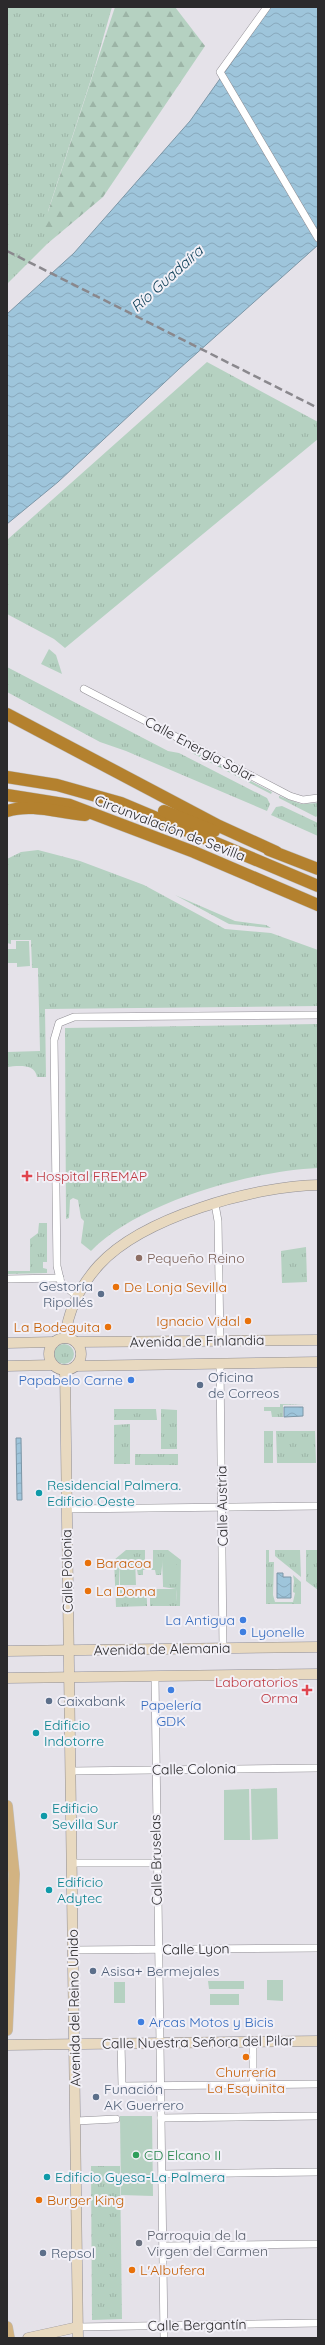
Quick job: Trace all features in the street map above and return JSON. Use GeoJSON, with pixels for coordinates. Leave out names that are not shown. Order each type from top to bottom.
{"type":"FeatureCollection","features":[{"type":"Feature","properties":{"kind":"highway"},"geometry":{"type":"LineString","coordinates":[[7,714],[212,822],[276,852],[318,869]]}},
{"type":"Feature","properties":{"kind":"highway","name":"Circunvalación de Sevilla"},"geometry":{"type":"LineString","coordinates":[[7,777],[84,791],[160,818],[318,886]]}},
{"type":"Feature","properties":{"kind":"highway"},"geometry":{"type":"LineString","coordinates":[[84,791],[141,802],[224,835],[276,852]]}},
{"type":"Feature","properties":{"kind":"highway","name":"Circunvalación de Sevilla"},"geometry":{"type":"LineString","coordinates":[[7,795],[70,805],[194,852],[318,906]]}},
{"type":"Feature","properties":{"kind":"highway"},"geometry":{"type":"LineString","coordinates":[[7,811],[18,808],[35,808],[99,816]]}},
{"type":"Feature","properties":{"kind":"main road"},"geometry":{"type":"LineString","coordinates":[[7,1806],[14,1874],[7,2030]]}},
{"type":"Feature","properties":{"kind":"main road"},"geometry":{"type":"LineString","coordinates":[[7,2327],[9,2338]]}},
{"type":"Feature","properties":{"kind":"street"},"geometry":{"type":"LineString","coordinates":[[267,7],[220,72],[318,238]]}},
{"type":"Feature","properties":{"kind":"street","name":"Calle Energía Solar"},"geometry":{"type":"LineString","coordinates":[[84,689],[290,796],[303,800],[318,798]]}},
{"type":"Feature","properties":{"kind":"street"},"geometry":{"type":"LineString","coordinates":[[78,1296],[67,1290],[60,1278],[57,1266],[54,1040],[59,1023],[74,1018],[318,1015]]}},
{"type":"Feature","properties":{"kind":"street"},"geometry":{"type":"LineString","coordinates":[[65,1338],[67,1325],[78,1296],[100,1264],[116,1250],[150,1230],[214,1204],[262,1192],[318,1185]]}},
{"type":"Feature","properties":{"kind":"street"},"geometry":{"type":"LineString","coordinates":[[214,1204],[218,1221],[220,1341]]}},
{"type":"Feature","properties":{"kind":"street"},"geometry":{"type":"LineString","coordinates":[[7,1279],[60,1278]]}},
{"type":"Feature","properties":{"kind":"street"},"geometry":{"type":"LineString","coordinates":[[7,1343],[54,1342],[65,1338],[76,1342],[80,1348],[81,1356],[76,1366],[65,1370],[53,1365],[7,1366]]}},
{"type":"Feature","properties":{"kind":"street","name":"Avenida de Finlandia"},"geometry":{"type":"LineString","coordinates":[[76,1342],[318,1340]]}},
{"type":"Feature","properties":{"kind":"street"},"geometry":{"type":"LineString","coordinates":[[53,1365],[48,1355],[54,1342]]}},
{"type":"Feature","properties":{"kind":"street","name":"Avenida de Finlandia"},"geometry":{"type":"LineString","coordinates":[[76,1366],[318,1362]]}},
{"type":"Feature","properties":{"kind":"street","name":"Calle Austria"},"geometry":{"type":"LineString","coordinates":[[220,1363],[223,1648]]}},
{"type":"Feature","properties":{"kind":"street","name":"Calle Polonia"},"geometry":{"type":"LineString","coordinates":[[65,1370],[68,1677]]}},
{"type":"Feature","properties":{"kind":"street"},"geometry":{"type":"LineString","coordinates":[[66,1509],[318,1506]]}},
{"type":"Feature","properties":{"kind":"street","name":"Avenida de Alemania"},"geometry":{"type":"LineString","coordinates":[[7,1651],[318,1647]]}},
{"type":"Feature","properties":{"kind":"street","name":"Avenida de Alemania"},"geometry":{"type":"LineString","coordinates":[[7,1678],[318,1674]]}},
{"type":"Feature","properties":{"kind":"street","name":"Avenida del Reino Unido"},"geometry":{"type":"LineString","coordinates":[[68,1677],[74,1950],[78,2338]]}},
{"type":"Feature","properties":{"kind":"street","name":"Calle Bruselas"},"geometry":{"type":"LineString","coordinates":[[155,1677],[156,1863],[161,2086],[164,2338]]}},
{"type":"Feature","properties":{"kind":"street","name":"Calle Colonia"},"geometry":{"type":"LineString","coordinates":[[71,1771],[318,1768]]}},
{"type":"Feature","properties":{"kind":"street"},"geometry":{"type":"LineString","coordinates":[[72,1863],[156,1863]]}},
{"type":"Feature","properties":{"kind":"street","name":"Calle Lyon"},"geometry":{"type":"LineString","coordinates":[[74,1950],[318,1948]]}},
{"type":"Feature","properties":{"kind":"street","name":"Calle Nuestra Señora del Pilar"},"geometry":{"type":"LineString","coordinates":[[7,2045],[318,2041]]}},
{"type":"Feature","properties":{"kind":"street"},"geometry":{"type":"LineString","coordinates":[[253,2042],[253,2085]]}},
{"type":"Feature","properties":{"kind":"street"},"geometry":{"type":"LineString","coordinates":[[121,2043],[122,2086],[318,2084]]}},
{"type":"Feature","properties":{"kind":"street"},"geometry":{"type":"LineString","coordinates":[[161,2118],[318,2116]]}},
{"type":"Feature","properties":{"kind":"street"},"geometry":{"type":"LineString","coordinates":[[76,2121],[116,2119]]}},
{"type":"Feature","properties":{"kind":"street"},"geometry":{"type":"LineString","coordinates":[[162,2174],[318,2172]]}},
{"type":"Feature","properties":{"kind":"street"},"geometry":{"type":"LineString","coordinates":[[163,2246],[318,2244]]}},
{"type":"Feature","properties":{"kind":"street","name":"Calle Bergantín"},"geometry":{"type":"LineString","coordinates":[[28,2338],[78,2327],[318,2323]]}},
{"type":"Feature","properties":{"kind":"green space"},"geometry":{"type":"Polygon","coordinates":[[[7,7],[112,7],[94,70],[48,211],[47,244],[7,284],[7,7]]]}},
{"type":"Feature","properties":{"kind":"green space"},"geometry":{"type":"Polygon","coordinates":[[[115,7],[175,7],[205,46],[103,197],[47,244],[43,227],[115,7]]]}},
{"type":"Feature","properties":{"kind":"green space"},"geometry":{"type":"Polygon","coordinates":[[[207,362],[318,422],[318,439],[65,648],[54,639],[7,614],[7,540],[207,362]]]}},
{"type":"Feature","properties":{"kind":"green space"},"geometry":{"type":"Polygon","coordinates":[[[49,649],[56,655],[62,674],[41,664],[49,649]]]}},
{"type":"Feature","properties":{"kind":"green space"},"geometry":{"type":"Polygon","coordinates":[[[7,667],[168,751],[179,753],[267,798],[270,804],[267,811],[126,751],[100,742],[7,692],[7,667]]]}},
{"type":"Feature","properties":{"kind":"green space"},"geometry":{"type":"Polygon","coordinates":[[[193,751],[272,792],[271,794],[192,753],[193,751]]]}},
{"type":"Feature","properties":{"kind":"green space"},"geometry":{"type":"Polygon","coordinates":[[[279,796],[301,804],[318,803],[318,815],[316,817],[279,798],[279,796]]]}},
{"type":"Feature","properties":{"kind":"green space"},"geometry":{"type":"Polygon","coordinates":[[[282,806],[318,823],[318,836],[271,815],[276,807],[282,806]]]}},
{"type":"Feature","properties":{"kind":"green space"},"geometry":{"type":"Polygon","coordinates":[[[38,850],[80,861],[144,885],[225,929],[271,933],[318,950],[318,1006],[45,1009],[46,1077],[37,1077],[33,1069],[29,1067],[7,1067],[7,1052],[40,1051],[38,968],[32,968],[31,940],[11,940],[11,944],[7,943],[7,859],[21,852],[38,850]]]}},
{"type":"Feature","properties":{"kind":"green space"},"geometry":{"type":"Polygon","coordinates":[[[175,895],[235,921],[266,925],[271,928],[229,924],[175,895]]]}},
{"type":"Feature","properties":{"kind":"green space"},"geometry":{"type":"Polygon","coordinates":[[[16,941],[29,941],[30,966],[17,967],[17,963],[7,963],[7,949],[16,949],[16,941]]]}},
{"type":"Feature","properties":{"kind":"green space"},"geometry":{"type":"Polygon","coordinates":[[[318,1024],[318,1168],[291,1170],[261,1175],[197,1192],[166,1204],[137,1218],[112,1233],[91,1251],[81,1243],[84,1221],[81,1218],[78,1200],[73,1198],[70,1200],[69,1218],[66,1219],[65,1028],[318,1024]]]}},
{"type":"Feature","properties":{"kind":"green space"},"geometry":{"type":"Polygon","coordinates":[[[39,1223],[47,1223],[47,1262],[43,1262],[43,1268],[47,1269],[47,1273],[7,1274],[7,1271],[30,1271],[30,1239],[38,1233],[39,1223]]]}},
{"type":"Feature","properties":{"kind":"green space"},"geometry":{"type":"Polygon","coordinates":[[[306,1247],[307,1282],[282,1283],[281,1251],[306,1247]]]}},
{"type":"Feature","properties":{"kind":"green space"},"geometry":{"type":"Polygon","coordinates":[[[64,1344],[71,1347],[74,1354],[71,1361],[64,1364],[57,1361],[54,1354],[57,1347],[64,1344]]]}},
{"type":"Feature","properties":{"kind":"green space"},"geometry":{"type":"Polygon","coordinates":[[[280,1404],[306,1405],[283,1405],[283,1417],[272,1417],[271,1411],[264,1411],[264,1407],[280,1407],[280,1404]]]}},
{"type":"Feature","properties":{"kind":"green space"},"geometry":{"type":"Polygon","coordinates":[[[114,1409],[156,1409],[157,1420],[114,1420],[114,1409]]]}},
{"type":"Feature","properties":{"kind":"green space"},"geometry":{"type":"Polygon","coordinates":[[[161,1409],[177,1410],[177,1449],[161,1449],[161,1409]]]}},
{"type":"Feature","properties":{"kind":"green space"},"geometry":{"type":"Polygon","coordinates":[[[130,1424],[130,1464],[114,1464],[114,1425],[130,1424]]]}},
{"type":"Feature","properties":{"kind":"green space"},"geometry":{"type":"Polygon","coordinates":[[[264,1431],[273,1431],[273,1463],[264,1463],[264,1431]]]}},
{"type":"Feature","properties":{"kind":"green space"},"geometry":{"type":"Polygon","coordinates":[[[276,1431],[315,1431],[316,1463],[277,1463],[276,1431]]]}},
{"type":"Feature","properties":{"kind":"green space"},"geometry":{"type":"Polygon","coordinates":[[[135,1454],[178,1454],[178,1465],[135,1465],[135,1454]]]}},
{"type":"Feature","properties":{"kind":"green space"},"geometry":{"type":"Polygon","coordinates":[[[126,1550],[145,1550],[145,1568],[153,1568],[153,1550],[168,1550],[181,1560],[180,1606],[150,1606],[150,1602],[177,1601],[176,1589],[163,1587],[163,1584],[176,1583],[163,1558],[161,1575],[156,1575],[155,1570],[143,1570],[143,1575],[138,1575],[135,1559],[119,1559],[119,1602],[147,1602],[147,1606],[116,1607],[114,1560],[126,1550]]]}},
{"type":"Feature","properties":{"kind":"green space"},"geometry":{"type":"Polygon","coordinates":[[[266,1550],[269,1550],[269,1562],[274,1562],[273,1595],[275,1602],[293,1602],[295,1593],[293,1592],[293,1575],[301,1582],[301,1604],[266,1604],[266,1550]]]}},
{"type":"Feature","properties":{"kind":"green space"},"geometry":{"type":"Polygon","coordinates":[[[275,1550],[300,1550],[301,1577],[275,1556],[275,1550]]]}},
{"type":"Feature","properties":{"kind":"green space"},"geometry":{"type":"Polygon","coordinates":[[[306,1550],[318,1550],[318,1590],[306,1581],[306,1550]]]}},
{"type":"Feature","properties":{"kind":"green space"},"geometry":{"type":"Polygon","coordinates":[[[162,1558],[176,1558],[176,1584],[163,1584],[162,1558]]]}},
{"type":"Feature","properties":{"kind":"green space"},"geometry":{"type":"Polygon","coordinates":[[[119,1559],[135,1559],[136,1585],[120,1585],[119,1559]]]}},
{"type":"Feature","properties":{"kind":"green space"},"geometry":{"type":"Polygon","coordinates":[[[146,1589],[147,1602],[119,1603],[119,1590],[146,1589]]]}},
{"type":"Feature","properties":{"kind":"green space"},"geometry":{"type":"Polygon","coordinates":[[[150,1589],[176,1589],[177,1602],[150,1602],[150,1589]]]}},
{"type":"Feature","properties":{"kind":"green space"},"geometry":{"type":"Polygon","coordinates":[[[277,1788],[278,1839],[252,1840],[251,1789],[277,1788]]]}},
{"type":"Feature","properties":{"kind":"green space"},"geometry":{"type":"Polygon","coordinates":[[[249,1789],[250,1840],[224,1840],[224,1790],[249,1789]]]}},
{"type":"Feature","properties":{"kind":"green space"},"geometry":{"type":"Polygon","coordinates":[[[267,1980],[283,1980],[283,2001],[267,2000],[267,1980]]]}},
{"type":"Feature","properties":{"kind":"green space"},"geometry":{"type":"Polygon","coordinates":[[[208,1981],[244,1981],[244,1989],[209,1989],[208,1981]]]}},
{"type":"Feature","properties":{"kind":"green space"},"geometry":{"type":"Polygon","coordinates":[[[114,1982],[125,1982],[125,2003],[114,2003],[114,1982]]]}},
{"type":"Feature","properties":{"kind":"green space"},"geometry":{"type":"Polygon","coordinates":[[[210,1994],[239,1994],[239,2005],[210,2005],[210,1994]]]}},
{"type":"Feature","properties":{"kind":"green space","name":"CD Elcano II"},"geometry":{"type":"Polygon","coordinates":[[[120,2116],[152,2116],[153,2196],[121,2195],[120,2116]]]}},
{"type":"Feature","properties":{"kind":"green space"},"geometry":{"type":"Polygon","coordinates":[[[91,2166],[120,2166],[122,2319],[92,2320],[91,2166]]]}},
{"type":"Feature","properties":{"kind":"water","name":"Río Guadaíra"},"geometry":{"type":"Polygon","coordinates":[[[271,7],[318,7],[318,245],[179,369],[58,482],[7,524],[7,314],[74,253],[190,121],[271,7]]]}},
{"type":"Feature","properties":{"kind":"water"},"geometry":{"type":"Polygon","coordinates":[[[284,1407],[303,1407],[303,1416],[284,1417],[284,1407]]]}},
{"type":"Feature","properties":{"kind":"water"},"geometry":{"type":"Polygon","coordinates":[[[16,1438],[21,1438],[22,1500],[17,1500],[16,1438]]]}},
{"type":"Feature","properties":{"kind":"water"},"geometry":{"type":"Polygon","coordinates":[[[277,1573],[283,1573],[283,1577],[291,1577],[291,1598],[277,1598],[277,1573]]]}},
{"type":"Feature","properties":{"kind":"railway"},"geometry":{"type":"LineString","coordinates":[[7,251],[318,408]]}},
{"type":"Feature","properties":{"kind":"place","name":"Hospital FREMAP"},"geometry":{"type":"Point","coordinates":[27,1176]}},
{"type":"Feature","properties":{"kind":"place","name":"Pequeño Reino"},"geometry":{"type":"Point","coordinates":[139,1258]}},
{"type":"Feature","properties":{"kind":"place","name":"De Lonja Sevilla"},"geometry":{"type":"Point","coordinates":[116,1287]}},
{"type":"Feature","properties":{"kind":"place","name":"Gestoría Ripollés"},"geometry":{"type":"Point","coordinates":[101,1294]}},
{"type":"Feature","properties":{"kind":"place","name":"Ignacio Vidal"},"geometry":{"type":"Point","coordinates":[248,1321]}},
{"type":"Feature","properties":{"kind":"place","name":"La Bodeguita"},"geometry":{"type":"Point","coordinates":[108,1327]}},
{"type":"Feature","properties":{"kind":"place","name":"Papabelo Carne"},"geometry":{"type":"Point","coordinates":[131,1380]}},
{"type":"Feature","properties":{"kind":"place","name":"Oficina de Correos"},"geometry":{"type":"Point","coordinates":[200,1385]}},
{"type":"Feature","properties":{"kind":"place","name":"Residencial Palmera. Edificio Oeste"},"geometry":{"type":"Point","coordinates":[39,1493]}},
{"type":"Feature","properties":{"kind":"place","name":"Baracoa"},"geometry":{"type":"Point","coordinates":[88,1563]}},
{"type":"Feature","properties":{"kind":"place","name":"La Doma"},"geometry":{"type":"Point","coordinates":[88,1591]}},
{"type":"Feature","properties":{"kind":"place","name":"La Antigua"},"geometry":{"type":"Point","coordinates":[243,1620]}},
{"type":"Feature","properties":{"kind":"place","name":"Lyonelle"},"geometry":{"type":"Point","coordinates":[243,1632]}},
{"type":"Feature","properties":{"kind":"place","name":"Papelería GDK"},"geometry":{"type":"Point","coordinates":[171,1690]}},
{"type":"Feature","properties":{"kind":"place","name":"Laboratorios Orma"},"geometry":{"type":"Point","coordinates":[307,1690]}},
{"type":"Feature","properties":{"kind":"place","name":"Caixabank"},"geometry":{"type":"Point","coordinates":[49,1701]}},
{"type":"Feature","properties":{"kind":"place","name":"Edificio Indotorre"},"geometry":{"type":"Point","coordinates":[36,1733]}},
{"type":"Feature","properties":{"kind":"place","name":"Edificio Sevilla Sur"},"geometry":{"type":"Point","coordinates":[44,1816]}},
{"type":"Feature","properties":{"kind":"place","name":"Edificio Adytec"},"geometry":{"type":"Point","coordinates":[49,1890]}},
{"type":"Feature","properties":{"kind":"place","name":"Asisa+ Bermejales"},"geometry":{"type":"Point","coordinates":[93,1971]}},
{"type":"Feature","properties":{"kind":"place","name":"Arcas Motos y Bicis"},"geometry":{"type":"Point","coordinates":[141,2022]}},
{"type":"Feature","properties":{"kind":"place","name":"Churrería La Esquinita"},"geometry":{"type":"Point","coordinates":[246,2057]}},
{"type":"Feature","properties":{"kind":"place","name":"Funación AK Guerrero"},"geometry":{"type":"Point","coordinates":[96,2097]}},
{"type":"Feature","properties":{"kind":"place","name":"CD Elcano II"},"geometry":{"type":"Point","coordinates":[136,2155]}},
{"type":"Feature","properties":{"kind":"place","name":"Edificio Gyesa-La Palmera"},"geometry":{"type":"Point","coordinates":[47,2177]}},
{"type":"Feature","properties":{"kind":"place","name":"Burger King"},"geometry":{"type":"Point","coordinates":[39,2200]}},
{"type":"Feature","properties":{"kind":"place","name":"Parroquia de la Virgen del Carmen"},"geometry":{"type":"Point","coordinates":[139,2243]}},
{"type":"Feature","properties":{"kind":"place","name":"Repsol"},"geometry":{"type":"Point","coordinates":[43,2253]}},
{"type":"Feature","properties":{"kind":"place","name":"L'Albufera"},"geometry":{"type":"Point","coordinates":[132,2270]}}]}
